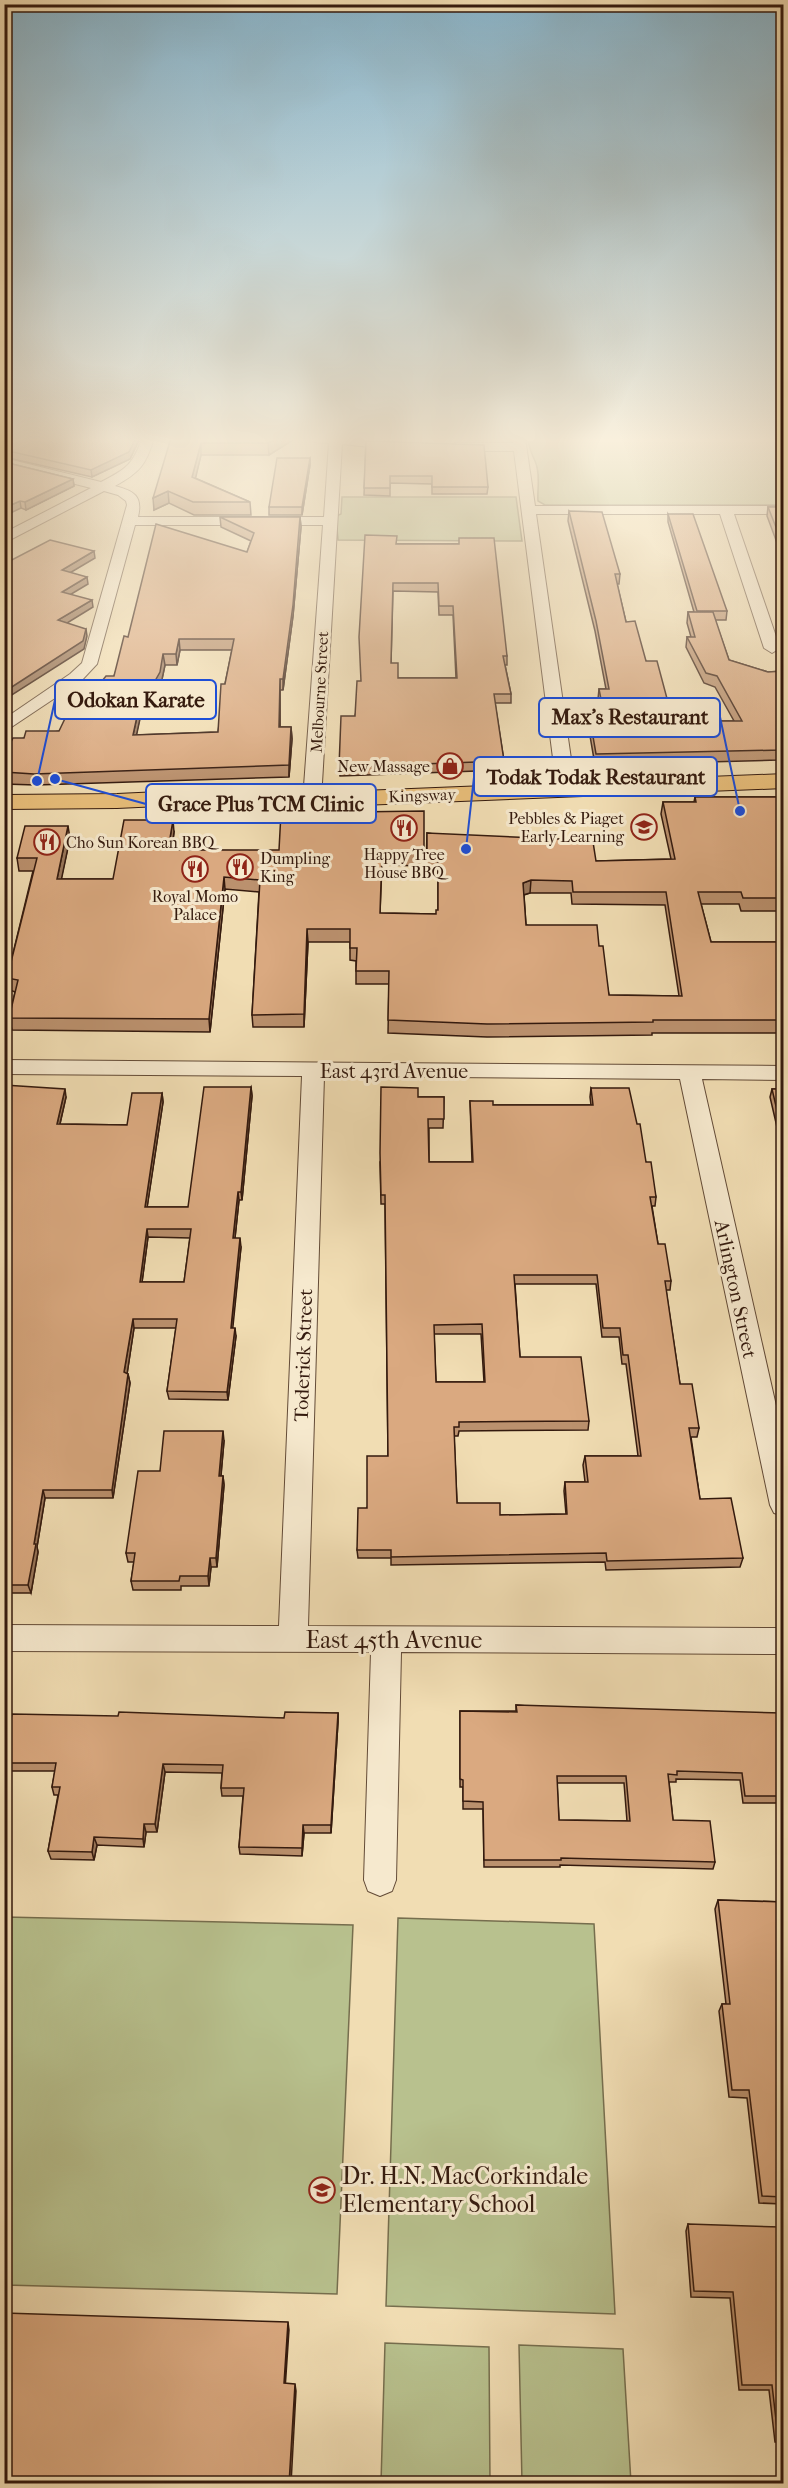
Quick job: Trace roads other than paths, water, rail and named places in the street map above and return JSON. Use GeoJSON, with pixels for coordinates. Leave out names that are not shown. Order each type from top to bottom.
{"type":"FeatureCollection","features":[{"type":"Feature","properties":{"kind":"main road","name":"Kingsway"},"geometry":{"type":"LineString","coordinates":[[4,802],[117,801],[268,794],[312,800],[783,781]]}},
{"type":"Feature","properties":{"kind":"main road","name":"Kingsway"},"geometry":{"type":"LineString","coordinates":[[4,823],[272,813],[312,800]]}},
{"type":"Feature","properties":{"kind":"street"},"geometry":{"type":"LineString","coordinates":[[4,727],[76,677],[89,664],[121,554]]}},
{"type":"Feature","properties":{"kind":"street","name":"Melbourne Street"},"geometry":{"type":"LineString","coordinates":[[312,800],[328,554]]}},
{"type":"Feature","properties":{"kind":"street"},"geometry":{"type":"LineString","coordinates":[[536,554],[563,766],[576,789]]}},
{"type":"Feature","properties":{"kind":"street"},"geometry":{"type":"LineString","coordinates":[[741,554],[772,648]]}},
{"type":"Feature","properties":{"kind":"street","name":"East 43rd Avenue"},"geometry":{"type":"LineString","coordinates":[[4,1067],[783,1073]]}},
{"type":"Feature","properties":{"kind":"street","name":"Toderick Street"},"geometry":{"type":"LineString","coordinates":[[293,1639],[313,1070]]}},
{"type":"Feature","properties":{"kind":"street","name":"Arlington Street"},"geometry":{"type":"LineString","coordinates":[[690,1072],[783,1505]]}},
{"type":"Feature","properties":{"kind":"street","name":"East 45th Avenue"},"geometry":{"type":"LineString","coordinates":[[4,1638],[783,1641]]}},
{"type":"Feature","properties":{"kind":"street"},"geometry":{"type":"LineString","coordinates":[[380,1880],[386,1640]]}},
{"type":"Feature","properties":{"kind":"place","name":"New Massage"},"geometry":{"type":"Point","coordinates":[450,766]}},
{"type":"Feature","properties":{"kind":"place","name":"Grace Plus TCM Clinic"},"geometry":{"type":"Point","coordinates":[55,779]}},
{"type":"Feature","properties":{"kind":"place","name":"Odokan Karate"},"geometry":{"type":"Point","coordinates":[37,781]}},
{"type":"Feature","properties":{"kind":"place","name":"Max's Restaurant"},"geometry":{"type":"Point","coordinates":[740,811]}},
{"type":"Feature","properties":{"kind":"place","name":"Pebbles & Piaget Early Learning"},"geometry":{"type":"Point","coordinates":[644,827]}},
{"type":"Feature","properties":{"kind":"place","name":"Happy Tree House BBQ"},"geometry":{"type":"Point","coordinates":[404,828]}},
{"type":"Feature","properties":{"kind":"place","name":"Cho Sun Korean BBQ"},"geometry":{"type":"Point","coordinates":[47,842]}},
{"type":"Feature","properties":{"kind":"place","name":"Todak Todak Restaurant"},"geometry":{"type":"Point","coordinates":[466,849]}},
{"type":"Feature","properties":{"kind":"place","name":"Dumpling King"},"geometry":{"type":"Point","coordinates":[240,867]}},
{"type":"Feature","properties":{"kind":"place","name":"Royal Momo Palace"},"geometry":{"type":"Point","coordinates":[195,869]}},
{"type":"Feature","properties":{"kind":"place","name":"Dr. H.N. MacCorkindale Elementary School"},"geometry":{"type":"Point","coordinates":[322,2190]}}]}
